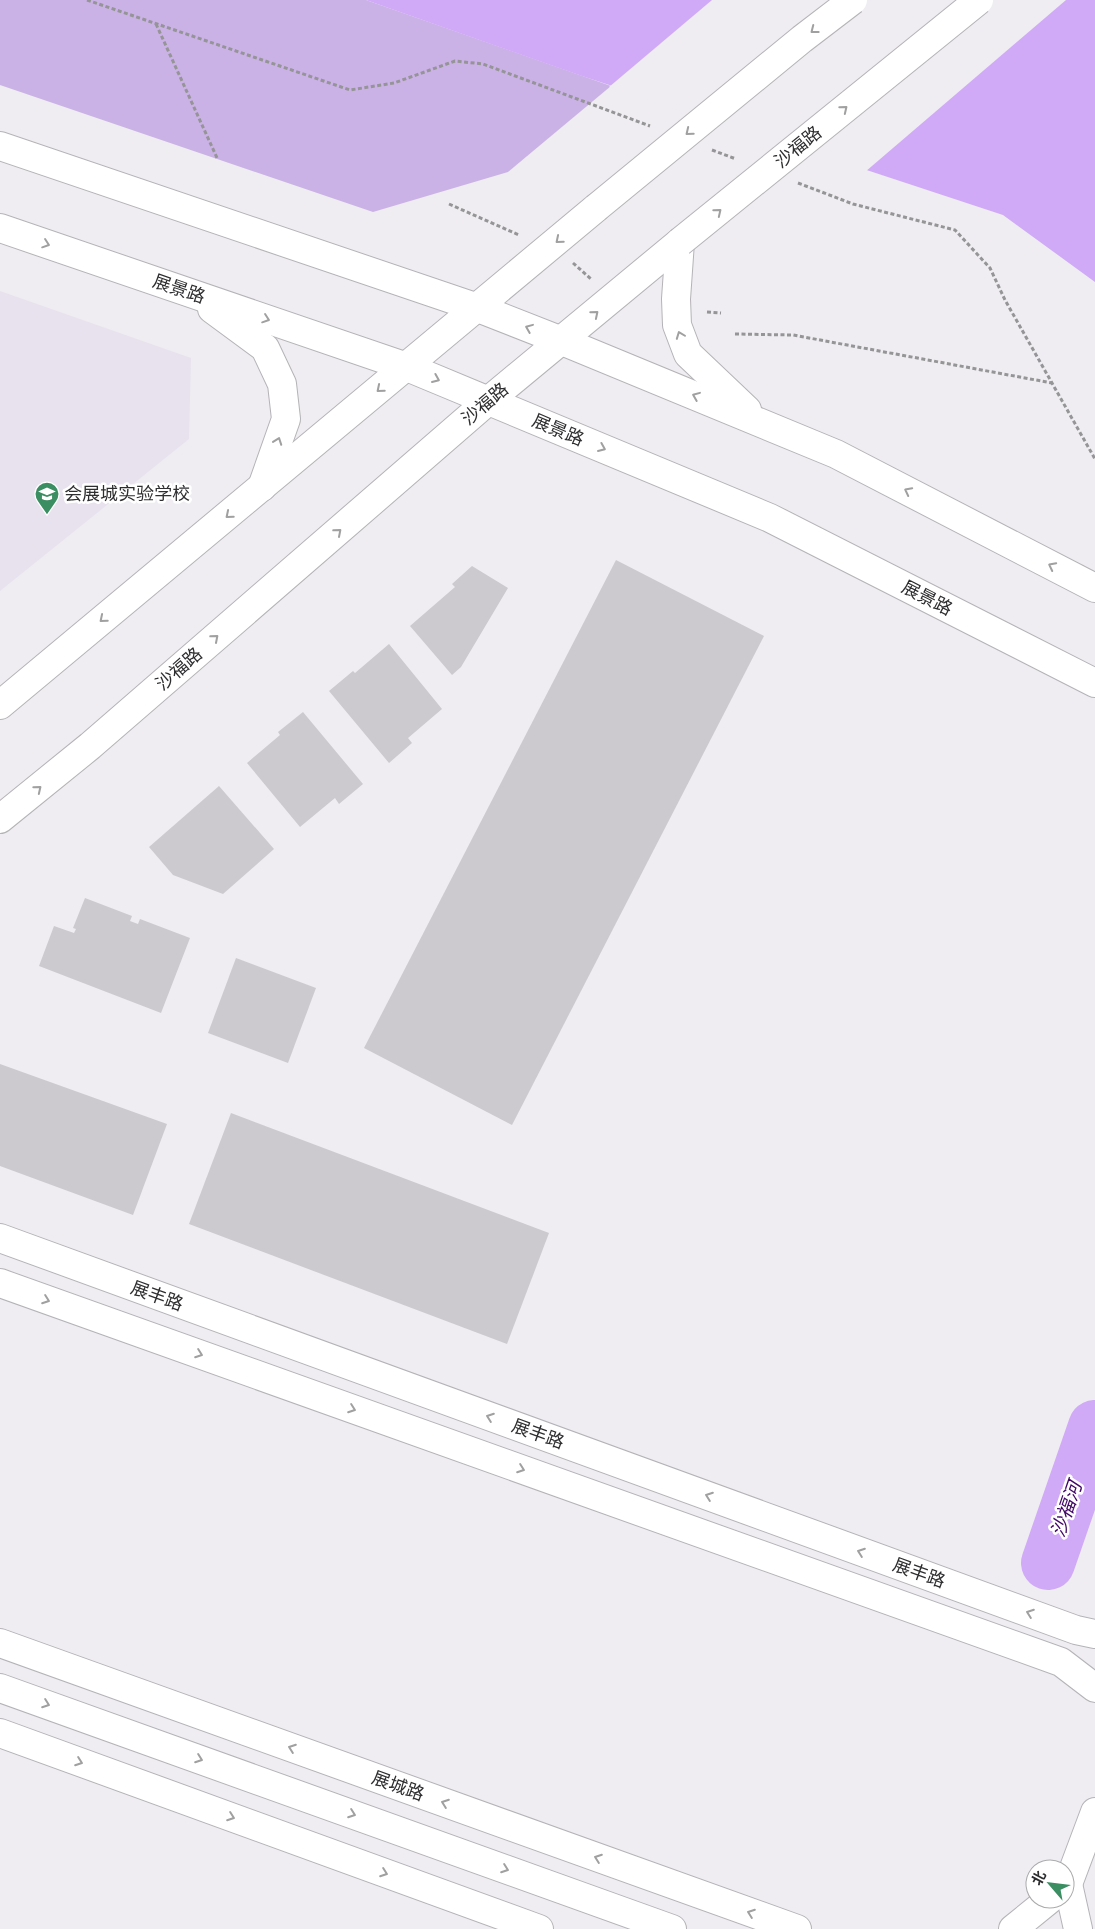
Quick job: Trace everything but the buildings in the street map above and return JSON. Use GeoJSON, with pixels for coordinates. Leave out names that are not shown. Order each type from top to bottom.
{"type":"FeatureCollection","features":[{"type":"Feature","properties":{"kind":"street"},"geometry":{"type":"LineString","coordinates":[[0,705],[596,208],[802,39],[853,0]]}},
{"type":"Feature","properties":{"kind":"street","name":"沙福路"},"geometry":{"type":"LineString","coordinates":[[0,819],[97,740],[488,401],[680,242],[979,0]]}},
{"type":"Feature","properties":{"kind":"street"},"geometry":{"type":"LineString","coordinates":[[0,146],[478,308],[562,341],[836,454],[1095,588]]}},
{"type":"Feature","properties":{"kind":"street","name":"展景路"},"geometry":{"type":"LineString","coordinates":[[0,228],[406,367],[770,518],[1095,683]]}},
{"type":"Feature","properties":{"kind":"street"},"geometry":{"type":"LineString","coordinates":[[680,242],[677,326],[688,354],[759,422]]}},
{"type":"Feature","properties":{"kind":"street"},"geometry":{"type":"LineString","coordinates":[[191,293],[265,348],[282,384],[286,419],[262,487]]}},
{"type":"Feature","properties":{"kind":"street","name":"展丰路"},"geometry":{"type":"LineString","coordinates":[[0,1238],[1086,1632]]}},
{"type":"Feature","properties":{"kind":"street","name":"展丰路"},"geometry":{"type":"LineString","coordinates":[[0,1283],[1061,1662],[1095,1688]]}},
{"type":"Feature","properties":{"kind":"street","name":"展城路"},"geometry":{"type":"LineString","coordinates":[[0,1643],[797,1929]]}},
{"type":"Feature","properties":{"kind":"street"},"geometry":{"type":"LineString","coordinates":[[0,1688],[672,1929]]}},
{"type":"Feature","properties":{"kind":"street"},"geometry":{"type":"LineString","coordinates":[[0,1733],[539,1929]]}},
{"type":"Feature","properties":{"kind":"street"},"geometry":{"type":"LineString","coordinates":[[1075,1859],[1095,1812]]}},
{"type":"Feature","properties":{"kind":"street"},"geometry":{"type":"LineString","coordinates":[[1012,1929],[1037,1909]]}},
{"type":"Feature","properties":{"kind":"street"},"geometry":{"type":"LineString","coordinates":[[1069,1909],[1078,1929]]}},
{"type":"Feature","properties":{"kind":"path"},"geometry":{"type":"LineString","coordinates":[[87,0],[350,90],[394,83],[455,60],[483,64],[654,128]]}},
{"type":"Feature","properties":{"kind":"path"},"geometry":{"type":"LineString","coordinates":[[156,24],[218,160]]}},
{"type":"Feature","properties":{"kind":"path"},"geometry":{"type":"LineString","coordinates":[[708,148],[744,162]]}},
{"type":"Feature","properties":{"kind":"path"},"geometry":{"type":"LineString","coordinates":[[790,180],[853,204],[955,230],[990,268],[1005,300],[1095,459]]}},
{"type":"Feature","properties":{"kind":"path"},"geometry":{"type":"LineString","coordinates":[[449,204],[549,248],[576,265],[614,298]]}},
{"type":"Feature","properties":{"kind":"path"},"geometry":{"type":"LineString","coordinates":[[677,310],[721,313]]}},
{"type":"Feature","properties":{"kind":"path"},"geometry":{"type":"LineString","coordinates":[[735,334],[793,335],[1052,383]]}},
{"type":"Feature","properties":{"kind":"shaded area"},"geometry":{"type":"Polygon","coordinates":[[[0,0],[366,0],[611,86],[508,172],[373,212],[0,85],[0,0]]]}},
{"type":"Feature","properties":{"kind":"shaded area"},"geometry":{"type":"Polygon","coordinates":[[[366,0],[1095,0],[1095,282],[1003,215],[582,76],[366,0]]]}},
{"type":"Feature","properties":{"kind":"shaded area","name":"会展城实验学校"},"geometry":{"type":"Polygon","coordinates":[[[0,291],[191,358],[189,439],[0,591],[0,291]]]}},
{"type":"Feature","properties":{"kind":"pier"},"geometry":{"type":"Polygon","coordinates":[[[712,0],[1066,0],[865,172],[609,87],[712,0]]]}},
{"type":"Feature","properties":{"kind":"waterway","name":"沙福河"},"geometry":{"type":"LineString","coordinates":[[1048,1563],[1095,1427]]}},
{"type":"Feature","properties":{"kind":"place","name":"会展城实验学校"},"geometry":{"type":"Point","coordinates":[47,515]}}]}
